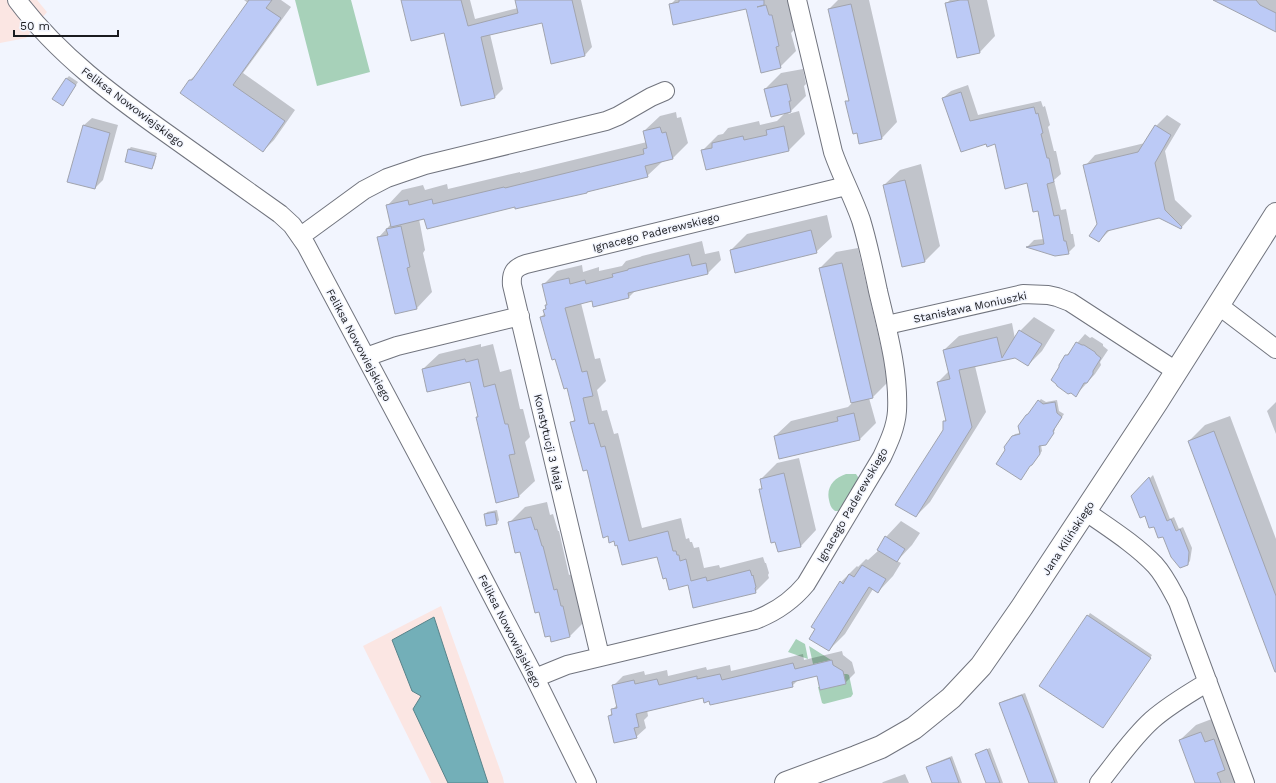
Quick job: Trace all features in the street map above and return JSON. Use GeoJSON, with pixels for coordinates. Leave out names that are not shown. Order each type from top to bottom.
{"type":"FeatureCollection","features":[{"type":"Feature","properties":{"kind":"main road","name":"Jana Kilińskiego"},"geometry":{"type":"LineString","coordinates":[[786,783],[825,776],[914,728],[951,698],[981,666],[1199,338],[1218,305],[1276,214]]}},
{"type":"Feature","properties":{"kind":"street","name":"Feliksa Nowowiejskiego"},"geometry":{"type":"LineString","coordinates":[[18,0],[51,39],[93,78],[135,111],[282,216],[301,236],[535,678],[587,783]]}},
{"type":"Feature","properties":{"kind":"street","name":"Ignacego Paderewskiego"},"geometry":{"type":"LineString","coordinates":[[600,656],[755,620],[789,602],[806,584],[871,476],[882,457],[895,424],[897,411],[895,378],[887,325],[864,229],[836,161],[831,144],[798,0]]}},
{"type":"Feature","properties":{"kind":"street"},"geometry":{"type":"LineString","coordinates":[[301,236],[364,190],[387,178],[425,165],[606,121],[665,91]]}},
{"type":"Feature","properties":{"kind":"street","name":"Ignacego Paderewskiego"},"geometry":{"type":"LineString","coordinates":[[520,316],[512,280],[513,271],[520,266],[846,186]]}},
{"type":"Feature","properties":{"kind":"street","name":"Stanisława Moniuszki"},"geometry":{"type":"LineString","coordinates":[[887,325],[1016,295],[1030,293],[1048,295],[1070,302],[1176,371]]}},
{"type":"Feature","properties":{"kind":"street"},"geometry":{"type":"LineString","coordinates":[[1218,305],[1276,349]]}},
{"type":"Feature","properties":{"kind":"street"},"geometry":{"type":"LineString","coordinates":[[366,358],[397,346],[520,316]]}},
{"type":"Feature","properties":{"kind":"street","name":"Konstytucji 3 Maja"},"geometry":{"type":"LineString","coordinates":[[520,316],[600,656]]}},
{"type":"Feature","properties":{"kind":"street"},"geometry":{"type":"LineString","coordinates":[[1085,511],[1140,552],[1164,577],[1178,602],[1245,783]]}},
{"type":"Feature","properties":{"kind":"street"},"geometry":{"type":"LineString","coordinates":[[535,678],[559,667],[600,656]]}},
{"type":"Feature","properties":{"kind":"street"},"geometry":{"type":"LineString","coordinates":[[1099,783],[1132,741],[1151,721],[1178,700],[1208,682]]}},
{"type":"Feature","properties":{"kind":"shaded area"},"geometry":{"type":"Polygon","coordinates":[[[0,0],[37,0],[47,12],[26,38],[0,43],[0,0]]]}},
{"type":"Feature","properties":{"kind":"shaded area"},"geometry":{"type":"Polygon","coordinates":[[[441,606],[504,783],[431,783],[363,646],[441,606]]]}},
{"type":"Feature","properties":{"kind":"green space"},"geometry":{"type":"Polygon","coordinates":[[[295,0],[351,0],[370,72],[317,86],[295,0]]]}},
{"type":"Feature","properties":{"kind":"green space"},"geometry":{"type":"Polygon","coordinates":[[[846,474],[856,474],[860,480],[840,511],[835,511],[832,508],[828,495],[830,487],[838,478],[846,474]]]}},
{"type":"Feature","properties":{"kind":"green space"},"geometry":{"type":"Polygon","coordinates":[[[796,639],[805,644],[808,659],[788,652],[796,639]]]}},
{"type":"Feature","properties":{"kind":"green space"},"geometry":{"type":"Polygon","coordinates":[[[809,646],[831,660],[813,664],[809,646]]]}},
{"type":"Feature","properties":{"kind":"green space"},"geometry":{"type":"Polygon","coordinates":[[[844,674],[849,675],[853,694],[851,697],[824,704],[822,703],[818,687],[846,684],[844,674]]]}},
{"type":"Feature","properties":{"kind":"water"},"geometry":{"type":"Polygon","coordinates":[[[434,617],[488,783],[448,783],[413,709],[421,696],[412,691],[392,640],[434,617]]]}},
{"type":"Feature","properties":{"kind":"building"},"geometry":{"type":"Polygon","coordinates":[[[249,0],[272,0],[266,8],[281,18],[233,85],[285,121],[263,152],[180,93],[189,80],[192,80],[249,0]]]}},
{"type":"Feature","properties":{"kind":"building"},"geometry":{"type":"Polygon","coordinates":[[[401,0],[461,0],[468,26],[518,13],[515,0],[572,0],[585,56],[551,64],[542,23],[481,37],[495,98],[461,106],[444,33],[411,41],[401,0]]]}},
{"type":"Feature","properties":{"kind":"building"},"geometry":{"type":"Polygon","coordinates":[[[679,0],[764,0],[764,5],[757,7],[766,5],[769,15],[772,15],[779,46],[776,47],[781,68],[761,73],[746,9],[673,25],[669,4],[679,2],[679,0]]]}},
{"type":"Feature","properties":{"kind":"building"},"geometry":{"type":"Polygon","coordinates":[[[968,0],[980,53],[957,58],[945,3],[968,0]]]}},
{"type":"Feature","properties":{"kind":"building"},"geometry":{"type":"Polygon","coordinates":[[[1213,0],[1256,0],[1260,5],[1276,13],[1276,32],[1213,0]]]}},
{"type":"Feature","properties":{"kind":"building"},"geometry":{"type":"Polygon","coordinates":[[[851,4],[882,139],[859,144],[857,133],[853,134],[845,101],[849,101],[828,9],[851,4]]]}},
{"type":"Feature","properties":{"kind":"building"},"geometry":{"type":"Polygon","coordinates":[[[66,78],[76,85],[63,106],[52,99],[66,78]]]}},
{"type":"Feature","properties":{"kind":"building"},"geometry":{"type":"Polygon","coordinates":[[[787,84],[791,101],[789,101],[791,112],[771,117],[764,89],[787,84]]]}},
{"type":"Feature","properties":{"kind":"building"},"geometry":{"type":"Polygon","coordinates":[[[961,92],[970,121],[1034,107],[1036,114],[1038,113],[1043,133],[1041,134],[1047,158],[1049,158],[1054,182],[1047,184],[1054,216],[1059,215],[1064,241],[1066,241],[1069,254],[1055,256],[1026,247],[1044,244],[1038,211],[1033,212],[1027,183],[1005,189],[995,144],[987,147],[986,144],[961,152],[942,98],[961,92]]]}},
{"type":"Feature","properties":{"kind":"building"},"geometry":{"type":"Polygon","coordinates":[[[83,125],[110,133],[95,189],[67,182],[83,125]]]}},
{"type":"Feature","properties":{"kind":"building"},"geometry":{"type":"Polygon","coordinates":[[[1155,125],[1171,135],[1155,163],[1165,210],[1182,227],[1181,229],[1159,218],[1107,231],[1099,242],[1089,236],[1097,224],[1083,165],[1138,152],[1155,125]]]}},
{"type":"Feature","properties":{"kind":"building"},"geometry":{"type":"Polygon","coordinates":[[[784,126],[789,151],[706,170],[701,150],[712,148],[712,143],[743,136],[744,140],[767,135],[766,130],[784,126]]]}},
{"type":"Feature","properties":{"kind":"building"},"geometry":{"type":"Polygon","coordinates":[[[660,127],[662,133],[666,132],[673,159],[645,166],[648,177],[587,193],[515,209],[515,207],[427,229],[424,219],[391,227],[386,205],[408,200],[409,205],[432,199],[433,204],[644,154],[643,149],[647,148],[643,131],[660,127]]]}},
{"type":"Feature","properties":{"kind":"building"},"geometry":{"type":"Polygon","coordinates":[[[128,149],[156,156],[152,169],[125,162],[128,149]]]}},
{"type":"Feature","properties":{"kind":"building"},"geometry":{"type":"Polygon","coordinates":[[[905,180],[925,262],[902,267],[883,185],[905,180]]]}},
{"type":"Feature","properties":{"kind":"building"},"geometry":{"type":"Polygon","coordinates":[[[401,226],[410,267],[407,268],[417,309],[395,314],[377,237],[388,235],[386,229],[401,226]]]}},
{"type":"Feature","properties":{"kind":"building"},"geometry":{"type":"Polygon","coordinates":[[[811,230],[817,253],[735,273],[730,250],[811,230]]]}},
{"type":"Feature","properties":{"kind":"building"},"geometry":{"type":"Polygon","coordinates":[[[689,254],[692,266],[706,263],[708,274],[628,293],[629,298],[593,307],[592,301],[565,308],[582,372],[587,371],[593,396],[583,398],[589,424],[594,423],[601,447],[605,446],[629,541],[668,531],[673,551],[676,551],[677,555],[679,555],[680,561],[686,559],[691,581],[706,577],[707,581],[750,570],[752,576],[753,575],[756,593],[693,608],[688,585],[669,590],[666,578],[663,579],[657,557],[622,565],[617,545],[615,546],[614,541],[609,543],[608,536],[603,538],[587,470],[583,471],[570,422],[575,421],[567,388],[564,389],[555,359],[552,360],[540,317],[545,316],[543,310],[546,309],[545,305],[547,305],[542,284],[569,278],[570,284],[585,280],[586,284],[613,277],[612,274],[628,269],[689,254]]]}},
{"type":"Feature","properties":{"kind":"building"},"geometry":{"type":"Polygon","coordinates":[[[842,263],[873,398],[851,403],[819,268],[842,263]]]}},
{"type":"Feature","properties":{"kind":"building"},"geometry":{"type":"Polygon","coordinates":[[[1019,330],[1042,344],[1028,366],[1015,358],[959,370],[972,427],[916,517],[895,505],[943,430],[943,421],[946,421],[937,382],[950,379],[943,350],[997,337],[1002,358],[1019,330]]]}},
{"type":"Feature","properties":{"kind":"building"},"geometry":{"type":"Polygon","coordinates":[[[1076,342],[1095,352],[1101,358],[1093,371],[1093,374],[1087,383],[1084,383],[1076,397],[1071,393],[1068,394],[1051,380],[1065,355],[1068,355],[1076,342]]]}},
{"type":"Feature","properties":{"kind":"building"},"geometry":{"type":"Polygon","coordinates":[[[465,359],[466,362],[478,359],[484,387],[495,384],[505,424],[508,424],[515,454],[509,455],[519,497],[496,503],[476,417],[478,417],[470,382],[427,392],[422,369],[465,359]]]}},
{"type":"Feature","properties":{"kind":"building"},"geometry":{"type":"Polygon","coordinates":[[[1038,400],[1043,404],[1055,402],[1057,413],[1062,417],[1046,445],[1039,446],[1040,454],[1021,480],[996,464],[1005,450],[1004,447],[1012,436],[1020,434],[1018,426],[1038,400]]]}},
{"type":"Feature","properties":{"kind":"building"},"geometry":{"type":"Polygon","coordinates":[[[854,413],[860,440],[779,459],[774,436],[838,421],[837,417],[854,413]]]}},
{"type":"Feature","properties":{"kind":"building"},"geometry":{"type":"Polygon","coordinates":[[[1214,431],[1276,596],[1276,672],[1188,441],[1214,431]]]}},
{"type":"Feature","properties":{"kind":"building"},"geometry":{"type":"Polygon","coordinates":[[[784,473],[801,547],[778,552],[775,542],[771,543],[759,489],[762,489],[760,479],[784,473]]]}},
{"type":"Feature","properties":{"kind":"building"},"geometry":{"type":"Polygon","coordinates":[[[1149,477],[1167,521],[1171,519],[1176,531],[1180,529],[1189,552],[1188,565],[1180,568],[1171,557],[1163,537],[1158,538],[1154,527],[1149,528],[1145,516],[1140,518],[1131,496],[1149,477]]]}},
{"type":"Feature","properties":{"kind":"building"},"geometry":{"type":"Polygon","coordinates":[[[495,512],[497,524],[486,526],[484,514],[495,512]]]}},
{"type":"Feature","properties":{"kind":"building"},"geometry":{"type":"Polygon","coordinates":[[[531,517],[535,530],[537,529],[543,546],[554,590],[557,589],[561,606],[563,606],[570,637],[551,642],[550,636],[545,637],[539,612],[535,613],[520,552],[515,553],[508,522],[531,517]]]}},
{"type":"Feature","properties":{"kind":"building"},"geometry":{"type":"Polygon","coordinates":[[[885,536],[905,549],[897,562],[877,550],[885,536]]]}},
{"type":"Feature","properties":{"kind":"building"},"geometry":{"type":"Polygon","coordinates":[[[862,565],[886,579],[878,593],[869,587],[829,651],[809,639],[815,629],[811,627],[840,581],[843,584],[849,574],[854,577],[862,565]]]}},
{"type":"Feature","properties":{"kind":"building"},"geometry":{"type":"Polygon","coordinates":[[[1087,615],[1151,658],[1103,728],[1039,686],[1087,615]]]}},
{"type":"Feature","properties":{"kind":"building"},"geometry":{"type":"Polygon","coordinates":[[[832,660],[833,665],[843,671],[846,684],[820,690],[817,676],[792,682],[793,687],[710,705],[709,701],[704,703],[703,698],[636,714],[639,727],[634,728],[637,738],[614,743],[608,716],[612,715],[611,709],[617,708],[612,685],[634,680],[635,684],[657,679],[659,685],[697,676],[697,679],[720,674],[722,680],[793,663],[795,669],[832,660]]]}},
{"type":"Feature","properties":{"kind":"building"},"geometry":{"type":"Polygon","coordinates":[[[1022,695],[1055,783],[1029,783],[999,703],[1022,695]]]}},
{"type":"Feature","properties":{"kind":"building"},"geometry":{"type":"Polygon","coordinates":[[[1201,732],[1205,742],[1214,739],[1225,770],[1217,773],[1221,783],[1195,783],[1179,740],[1201,732]]]}},
{"type":"Feature","properties":{"kind":"building"},"geometry":{"type":"Polygon","coordinates":[[[987,749],[1000,783],[986,783],[975,754],[987,749]]]}},
{"type":"Feature","properties":{"kind":"building"},"geometry":{"type":"Polygon","coordinates":[[[950,758],[959,783],[932,783],[926,767],[950,758]]]}}]}
